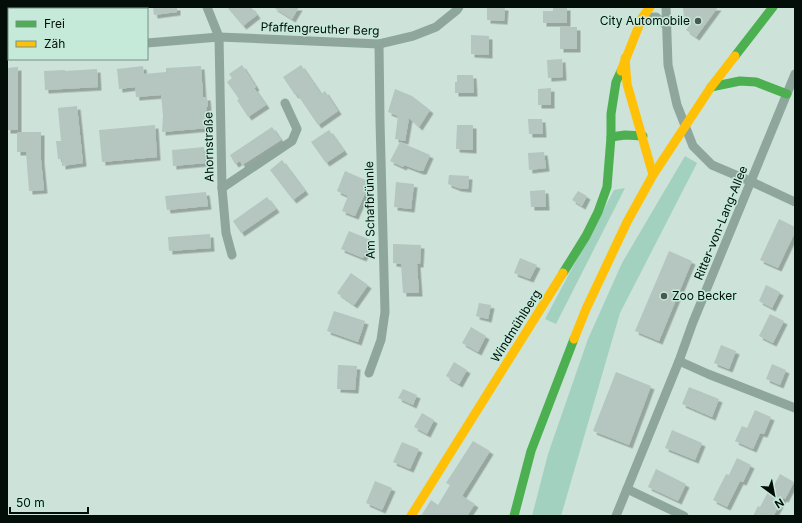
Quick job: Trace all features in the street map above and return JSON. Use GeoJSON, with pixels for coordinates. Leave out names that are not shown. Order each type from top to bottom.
{"type":"FeatureCollection","features":[{"type":"Feature","properties":{"kind":"main road","name":"Windmühlberg"},"geometry":{"type":"LineString","coordinates":[[411,516],[586,236],[598,212],[607,187],[611,137],[610,114],[616,82],[642,18],[650,7]]}},
{"type":"Feature","properties":{"kind":"main road"},"geometry":{"type":"LineString","coordinates":[[514,516],[531,451],[586,309],[627,222],[653,175],[711,87],[773,7]]}},
{"type":"Feature","properties":{"kind":"main road"},"geometry":{"type":"LineString","coordinates":[[625,58],[628,84],[653,175]]}},
{"type":"Feature","properties":{"kind":"main road"},"geometry":{"type":"LineString","coordinates":[[711,87],[740,81],[756,82],[787,94]]}},
{"type":"Feature","properties":{"kind":"main road"},"geometry":{"type":"LineString","coordinates":[[611,137],[625,135],[643,136]]}},
{"type":"Feature","properties":{"kind":"street"},"geometry":{"type":"LineString","coordinates":[[207,7],[219,37]]}},
{"type":"Feature","properties":{"kind":"street","name":"Pfaffengreuther Berg"},"geometry":{"type":"LineString","coordinates":[[148,43],[219,37],[379,44],[413,36],[436,27],[460,7]]}},
{"type":"Feature","properties":{"kind":"street"},"geometry":{"type":"LineString","coordinates":[[666,7],[668,66],[677,105],[693,146],[712,165],[795,202]]}},
{"type":"Feature","properties":{"kind":"street"},"geometry":{"type":"LineString","coordinates":[[642,18],[656,17],[666,26]]}},
{"type":"Feature","properties":{"kind":"street","name":"Ahornstraße"},"geometry":{"type":"LineString","coordinates":[[219,37],[222,188],[226,233],[232,255]]}},
{"type":"Feature","properties":{"kind":"street","name":"Am Schafbrünnle"},"geometry":{"type":"LineString","coordinates":[[369,373],[381,340],[385,312],[379,44]]}},
{"type":"Feature","properties":{"kind":"street","name":"Ritter-von-Lang-Allee"},"geometry":{"type":"LineString","coordinates":[[616,516],[679,361],[693,322],[752,182],[795,74]]}},
{"type":"Feature","properties":{"kind":"street"},"geometry":{"type":"LineString","coordinates":[[222,188],[292,141],[297,129],[285,103]]}},
{"type":"Feature","properties":{"kind":"street"},"geometry":{"type":"LineString","coordinates":[[679,361],[795,408]]}},
{"type":"Feature","properties":{"kind":"street"},"geometry":{"type":"LineString","coordinates":[[627,489],[684,516]]}},
{"type":"Feature","properties":{"kind":"green space"},"geometry":{"type":"Polygon","coordinates":[[[685,156],[697,163],[620,313],[561,516],[532,516],[548,454],[588,339],[622,263],[685,156]]]}},
{"type":"Feature","properties":{"kind":"green space"},"geometry":{"type":"Polygon","coordinates":[[[625,188],[556,324],[545,319],[614,190],[625,188]]]}},
{"type":"Feature","properties":{"kind":"building"},"geometry":{"type":"Polygon","coordinates":[[[153,7],[177,7],[177,12],[154,15],[153,7]]]}},
{"type":"Feature","properties":{"kind":"building"},"geometry":{"type":"Polygon","coordinates":[[[227,7],[251,7],[257,15],[243,26],[227,7]]]}},
{"type":"Feature","properties":{"kind":"building"},"geometry":{"type":"Polygon","coordinates":[[[273,7],[299,7],[292,19],[273,7]]]}},
{"type":"Feature","properties":{"kind":"building"},"geometry":{"type":"Polygon","coordinates":[[[487,7],[505,7],[504,21],[487,20],[487,7]]]}},
{"type":"Feature","properties":{"kind":"building"},"geometry":{"type":"Polygon","coordinates":[[[553,7],[567,7],[567,23],[543,23],[543,11],[553,11],[553,7]]]}},
{"type":"Feature","properties":{"kind":"building","name":"City Automobile"},"geometry":{"type":"Polygon","coordinates":[[[683,7],[718,7],[696,37],[686,30],[691,24],[684,19],[683,7]]]}},
{"type":"Feature","properties":{"kind":"building"},"geometry":{"type":"Polygon","coordinates":[[[560,27],[577,27],[577,49],[560,49],[560,27]]]}},
{"type":"Feature","properties":{"kind":"building"},"geometry":{"type":"Polygon","coordinates":[[[471,35],[489,36],[489,55],[471,54],[471,35]]]}},
{"type":"Feature","properties":{"kind":"building"},"geometry":{"type":"Polygon","coordinates":[[[562,59],[563,77],[548,78],[547,60],[562,59]]]}},
{"type":"Feature","properties":{"kind":"building"},"geometry":{"type":"Polygon","coordinates":[[[242,65],[256,87],[254,88],[266,105],[248,117],[237,100],[239,99],[227,82],[232,78],[229,74],[242,65]]]}},
{"type":"Feature","properties":{"kind":"building"},"geometry":{"type":"Polygon","coordinates":[[[301,65],[321,94],[325,91],[338,111],[318,125],[297,94],[295,95],[283,77],[301,65]]]}},
{"type":"Feature","properties":{"kind":"building"},"geometry":{"type":"Polygon","coordinates":[[[143,66],[144,74],[166,72],[166,68],[201,66],[203,97],[207,97],[208,107],[206,107],[208,128],[162,132],[163,116],[161,95],[136,97],[135,87],[119,89],[117,69],[143,66]]]}},
{"type":"Feature","properties":{"kind":"building"},"geometry":{"type":"Polygon","coordinates":[[[18,67],[18,130],[7,130],[7,68],[18,67]]]}},
{"type":"Feature","properties":{"kind":"building"},"geometry":{"type":"Polygon","coordinates":[[[97,69],[98,87],[45,90],[44,71],[97,69]]]}},
{"type":"Feature","properties":{"kind":"building"},"geometry":{"type":"Polygon","coordinates":[[[457,75],[473,75],[474,93],[455,93],[455,82],[457,82],[457,75]]]}},
{"type":"Feature","properties":{"kind":"building"},"geometry":{"type":"Polygon","coordinates":[[[551,88],[551,105],[538,105],[538,89],[551,88]]]}},
{"type":"Feature","properties":{"kind":"building"},"geometry":{"type":"Polygon","coordinates":[[[395,89],[412,96],[430,110],[419,127],[409,118],[405,141],[395,139],[398,116],[388,112],[395,89]]]}},
{"type":"Feature","properties":{"kind":"building"},"geometry":{"type":"Polygon","coordinates":[[[77,106],[83,163],[62,166],[62,159],[58,159],[56,141],[61,141],[58,108],[77,106]]]}},
{"type":"Feature","properties":{"kind":"building"},"geometry":{"type":"Polygon","coordinates":[[[528,119],[542,119],[543,134],[529,134],[528,119]]]}},
{"type":"Feature","properties":{"kind":"building"},"geometry":{"type":"Polygon","coordinates":[[[155,125],[157,157],[102,162],[99,130],[155,125]]]}},
{"type":"Feature","properties":{"kind":"building"},"geometry":{"type":"Polygon","coordinates":[[[457,125],[473,125],[473,150],[456,149],[457,125]]]}},
{"type":"Feature","properties":{"kind":"building"},"geometry":{"type":"Polygon","coordinates":[[[272,127],[281,140],[242,165],[240,161],[235,164],[230,155],[272,127]]]}},
{"type":"Feature","properties":{"kind":"building"},"geometry":{"type":"Polygon","coordinates":[[[329,130],[344,151],[326,163],[311,142],[329,130]]]}},
{"type":"Feature","properties":{"kind":"building"},"geometry":{"type":"Polygon","coordinates":[[[17,132],[41,132],[41,160],[44,190],[29,191],[26,152],[17,152],[17,132]]]}},
{"type":"Feature","properties":{"kind":"building"},"geometry":{"type":"Polygon","coordinates":[[[400,142],[430,155],[423,171],[404,165],[403,167],[390,161],[400,142]]]}},
{"type":"Feature","properties":{"kind":"building"},"geometry":{"type":"Polygon","coordinates":[[[204,147],[205,163],[173,166],[172,150],[204,147]]]}},
{"type":"Feature","properties":{"kind":"building"},"geometry":{"type":"Polygon","coordinates":[[[544,152],[546,168],[529,170],[528,153],[544,152]]]}},
{"type":"Feature","properties":{"kind":"building"},"geometry":{"type":"Polygon","coordinates":[[[282,160],[305,191],[293,200],[270,170],[282,160]]]}},
{"type":"Feature","properties":{"kind":"building"},"geometry":{"type":"Polygon","coordinates":[[[345,171],[370,182],[355,216],[342,211],[348,196],[337,191],[345,171]]]}},
{"type":"Feature","properties":{"kind":"building"},"geometry":{"type":"Polygon","coordinates":[[[449,175],[469,176],[468,189],[458,188],[448,184],[449,175]]]}},
{"type":"Feature","properties":{"kind":"building"},"geometry":{"type":"Polygon","coordinates":[[[396,182],[414,184],[411,209],[394,207],[396,182]]]}},
{"type":"Feature","properties":{"kind":"building"},"geometry":{"type":"Polygon","coordinates":[[[545,190],[546,207],[531,207],[530,191],[545,190]]]}},
{"type":"Feature","properties":{"kind":"building"},"geometry":{"type":"Polygon","coordinates":[[[578,191],[587,196],[582,206],[572,200],[578,191]]]}},
{"type":"Feature","properties":{"kind":"building"},"geometry":{"type":"Polygon","coordinates":[[[206,192],[208,206],[167,210],[165,196],[206,192]]]}},
{"type":"Feature","properties":{"kind":"building"},"geometry":{"type":"Polygon","coordinates":[[[267,197],[276,209],[241,233],[233,221],[267,197]]]}},
{"type":"Feature","properties":{"kind":"building"},"geometry":{"type":"Polygon","coordinates":[[[779,219],[795,227],[795,232],[778,268],[760,260],[779,219]]]}},
{"type":"Feature","properties":{"kind":"building"},"geometry":{"type":"Polygon","coordinates":[[[349,231],[371,240],[363,258],[341,249],[349,231]]]}},
{"type":"Feature","properties":{"kind":"building"},"geometry":{"type":"Polygon","coordinates":[[[210,234],[211,248],[169,251],[168,237],[210,234]]]}},
{"type":"Feature","properties":{"kind":"building"},"geometry":{"type":"Polygon","coordinates":[[[393,244],[421,245],[420,264],[417,264],[419,293],[403,293],[401,264],[393,263],[393,244]]]}},
{"type":"Feature","properties":{"kind":"building","name":"Zoo Becker"},"geometry":{"type":"Polygon","coordinates":[[[669,251],[692,261],[659,341],[635,331],[669,251]]]}},
{"type":"Feature","properties":{"kind":"building"},"geometry":{"type":"Polygon","coordinates":[[[520,258],[537,265],[530,279],[514,273],[520,258]]]}},
{"type":"Feature","properties":{"kind":"building"},"geometry":{"type":"Polygon","coordinates":[[[351,273],[368,285],[354,305],[337,293],[351,273]]]}},
{"type":"Feature","properties":{"kind":"building"},"geometry":{"type":"Polygon","coordinates":[[[766,285],[780,292],[772,308],[759,301],[766,285]]]}},
{"type":"Feature","properties":{"kind":"building"},"geometry":{"type":"Polygon","coordinates":[[[479,303],[491,305],[488,319],[476,316],[479,303]]]}},
{"type":"Feature","properties":{"kind":"building"},"geometry":{"type":"Polygon","coordinates":[[[334,311],[365,321],[358,342],[327,331],[334,311]]]}},
{"type":"Feature","properties":{"kind":"building"},"geometry":{"type":"Polygon","coordinates":[[[770,314],[784,321],[773,343],[759,336],[770,314]]]}},
{"type":"Feature","properties":{"kind":"building"},"geometry":{"type":"Polygon","coordinates":[[[471,327],[486,336],[478,352],[462,343],[471,327]]]}},
{"type":"Feature","properties":{"kind":"building"},"geometry":{"type":"Polygon","coordinates":[[[721,345],[736,351],[729,369],[714,363],[721,345]]]}},
{"type":"Feature","properties":{"kind":"building"},"geometry":{"type":"Polygon","coordinates":[[[454,362],[467,370],[459,384],[446,376],[454,362]]]}},
{"type":"Feature","properties":{"kind":"building"},"geometry":{"type":"Polygon","coordinates":[[[772,364],[786,370],[780,385],[766,379],[772,364]]]}},
{"type":"Feature","properties":{"kind":"building"},"geometry":{"type":"Polygon","coordinates":[[[338,365],[357,366],[355,390],[337,389],[338,365]]]}},
{"type":"Feature","properties":{"kind":"building"},"geometry":{"type":"Polygon","coordinates":[[[616,372],[651,386],[629,445],[593,431],[616,372]]]}},
{"type":"Feature","properties":{"kind":"building"},"geometry":{"type":"Polygon","coordinates":[[[689,387],[719,399],[712,417],[682,404],[689,387]]]}},
{"type":"Feature","properties":{"kind":"building"},"geometry":{"type":"Polygon","coordinates":[[[403,389],[417,395],[413,405],[398,398],[403,389]]]}},
{"type":"Feature","properties":{"kind":"building"},"geometry":{"type":"Polygon","coordinates":[[[755,410],[771,417],[764,434],[760,433],[753,449],[735,441],[742,426],[747,428],[755,410]]]}},
{"type":"Feature","properties":{"kind":"building"},"geometry":{"type":"Polygon","coordinates":[[[422,413],[434,420],[427,434],[414,427],[422,413]]]}},
{"type":"Feature","properties":{"kind":"building"},"geometry":{"type":"Polygon","coordinates":[[[672,430],[702,443],[695,460],[665,448],[672,430]]]}},
{"type":"Feature","properties":{"kind":"building"},"geometry":{"type":"Polygon","coordinates":[[[473,441],[490,451],[462,496],[475,504],[467,516],[421,516],[431,500],[438,505],[450,485],[446,483],[473,441]]]}},
{"type":"Feature","properties":{"kind":"building"},"geometry":{"type":"Polygon","coordinates":[[[402,442],[419,449],[410,469],[393,462],[402,442]]]}},
{"type":"Feature","properties":{"kind":"building"},"geometry":{"type":"Polygon","coordinates":[[[737,458],[751,465],[743,482],[740,481],[727,507],[713,500],[726,474],[729,475],[737,458]]]}},
{"type":"Feature","properties":{"kind":"building"},"geometry":{"type":"Polygon","coordinates":[[[656,469],[686,484],[678,501],[648,487],[656,469]]]}},
{"type":"Feature","properties":{"kind":"building"},"geometry":{"type":"Polygon","coordinates":[[[780,474],[794,482],[774,515],[777,516],[753,516],[758,506],[760,507],[769,490],[771,491],[780,474]]]}},
{"type":"Feature","properties":{"kind":"building"},"geometry":{"type":"Polygon","coordinates":[[[375,481],[392,488],[382,510],[366,503],[375,481]]]}},
{"type":"Feature","properties":{"kind":"traffic: fast"},"geometry":{"type":"LineString","coordinates":[[735,56],[773,7]]}},
{"type":"Feature","properties":{"kind":"traffic: fast"},"geometry":{"type":"LineString","coordinates":[[563,273],[586,236],[598,212],[607,187],[611,137],[611,114],[616,82],[621,71]]}},
{"type":"Feature","properties":{"kind":"traffic: fast"},"geometry":{"type":"LineString","coordinates":[[711,87],[740,81],[756,82],[787,94]]}},
{"type":"Feature","properties":{"kind":"traffic: fast"},"geometry":{"type":"LineString","coordinates":[[611,137],[625,135],[643,136]]}},
{"type":"Feature","properties":{"kind":"traffic: fast"},"geometry":{"type":"LineString","coordinates":[[514,516],[531,451],[574,339]]}},
{"type":"Feature","properties":{"kind":"traffic: slow"},"geometry":{"type":"LineString","coordinates":[[621,71],[642,18],[650,7]]}},
{"type":"Feature","properties":{"kind":"traffic: slow"},"geometry":{"type":"LineString","coordinates":[[574,339],[586,309],[627,222],[653,175],[711,87],[735,56]]}},
{"type":"Feature","properties":{"kind":"traffic: slow"},"geometry":{"type":"LineString","coordinates":[[625,58],[627,84],[653,175]]}},
{"type":"Feature","properties":{"kind":"traffic: slow"},"geometry":{"type":"LineString","coordinates":[[411,516],[563,273]]}},
{"type":"Feature","properties":{"kind":"place","name":"City Automobile"},"geometry":{"type":"Point","coordinates":[698,21]}},
{"type":"Feature","properties":{"kind":"place","name":"Zoo Becker"},"geometry":{"type":"Point","coordinates":[664,296]}}]}
